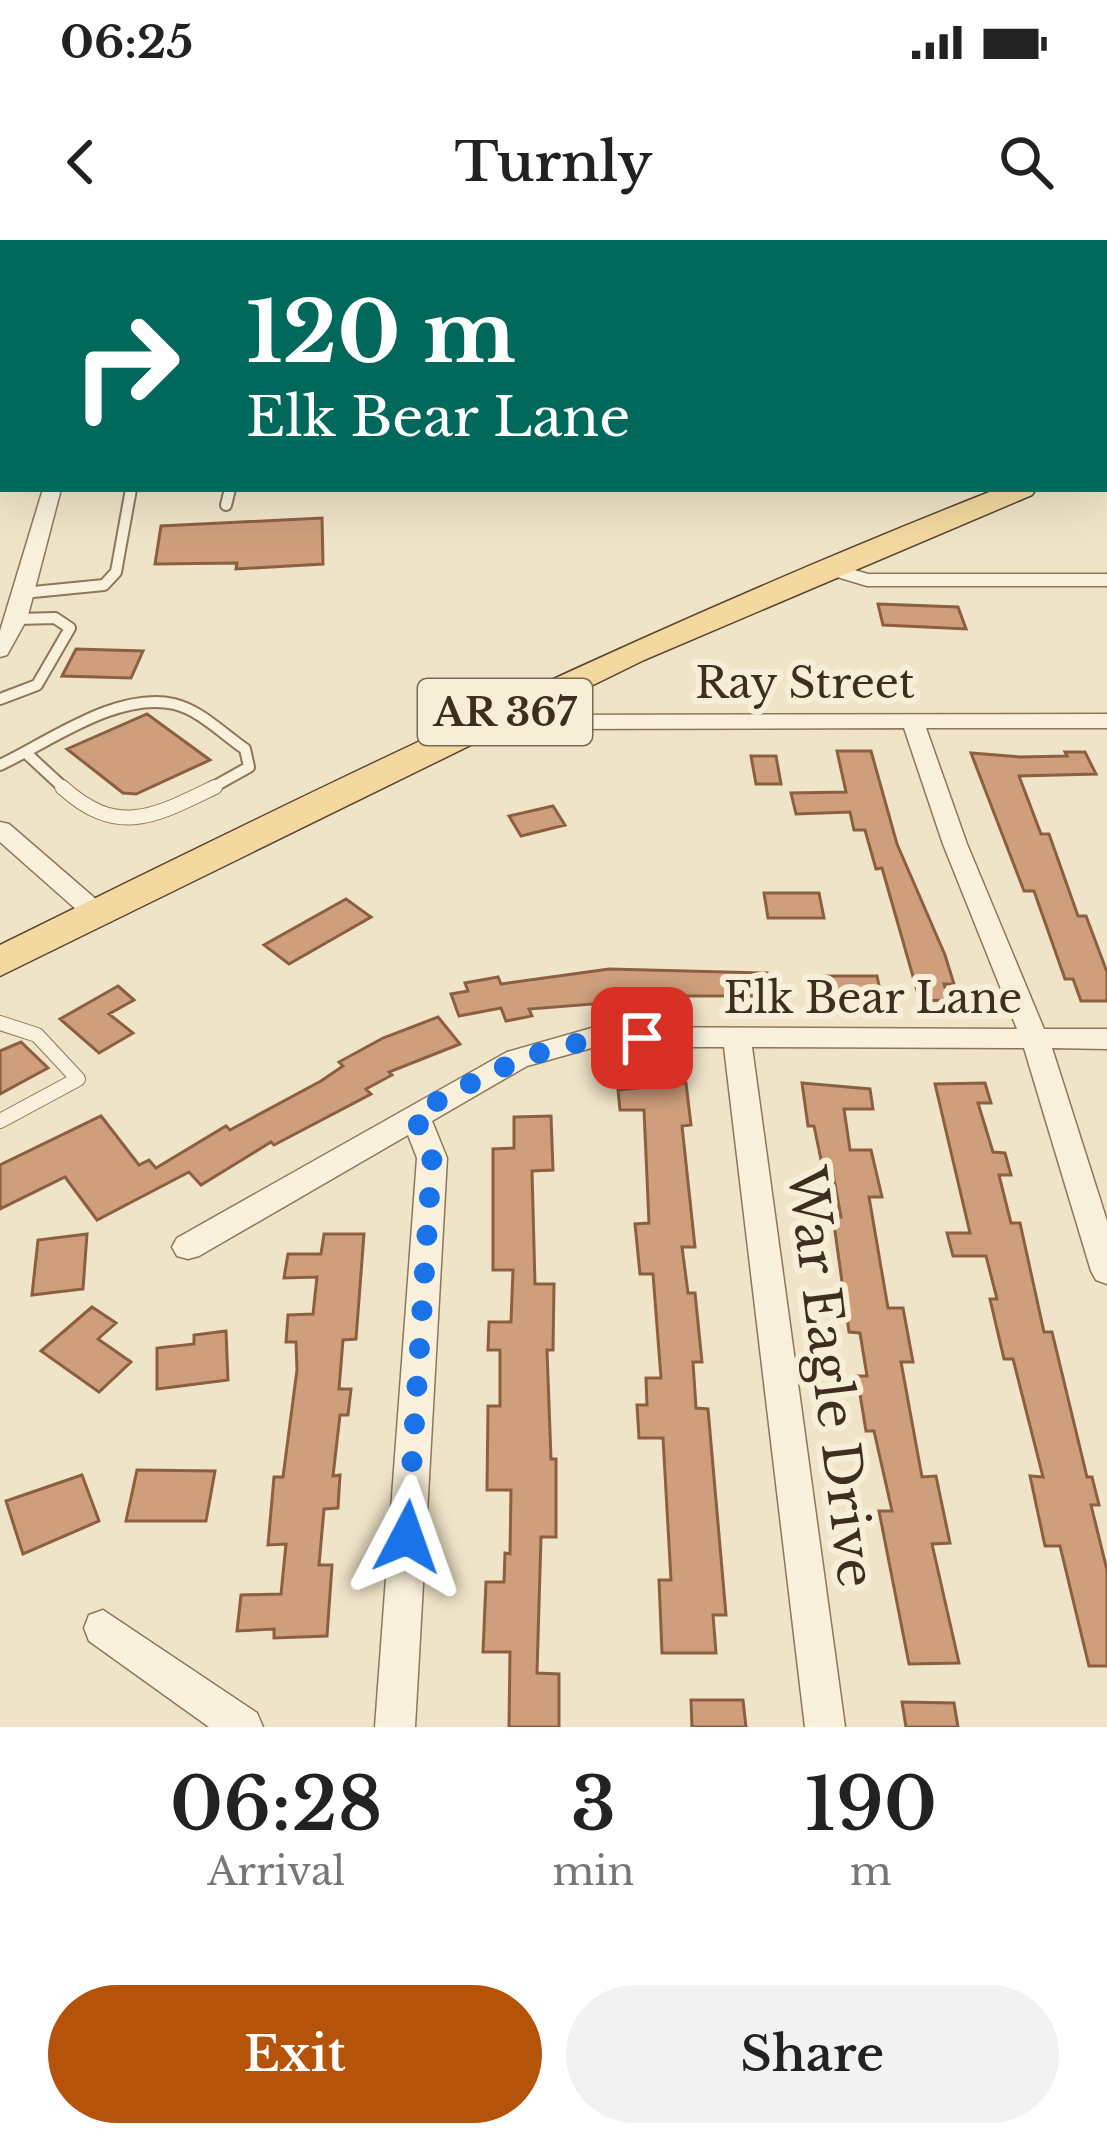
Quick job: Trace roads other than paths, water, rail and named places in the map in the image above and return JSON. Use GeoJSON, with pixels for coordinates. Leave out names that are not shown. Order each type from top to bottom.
{"type":"FeatureCollection","features":[{"type":"Feature","properties":{"kind":"main road","name":"AR 367"},"geometry":{"type":"LineString","coordinates":[[0,962],[504,712],[824,567],[1014,492]]}},
{"type":"Feature","properties":{"kind":"street"},"geometry":{"type":"LineString","coordinates":[[0,651],[17,619],[51,492]]}},
{"type":"Feature","properties":{"kind":"street"},"geometry":{"type":"LineString","coordinates":[[824,567],[867,580],[1107,580]]}},
{"type":"Feature","properties":{"kind":"street","name":"Ray Street"},"geometry":{"type":"LineString","coordinates":[[504,712],[541,722],[1107,721]]}},
{"type":"Feature","properties":{"kind":"street"},"geometry":{"type":"LineString","coordinates":[[913,722],[955,844],[1035,1040],[1107,1271]]}},
{"type":"Feature","properties":{"kind":"street"},"geometry":{"type":"LineString","coordinates":[[0,829],[97,913]]}},
{"type":"Feature","properties":{"kind":"street","name":"Elk Bear Lane"},"geometry":{"type":"LineString","coordinates":[[188,1247],[517,1059],[595,1037],[1107,1039]]}},
{"type":"Feature","properties":{"kind":"street","name":"War Eagle Drive"},"geometry":{"type":"LineString","coordinates":[[737,1040],[825,1727]]}},
{"type":"Feature","properties":{"kind":"street"},"geometry":{"type":"LineString","coordinates":[[394,1727],[432,1158],[414,1114]]}},
{"type":"Feature","properties":{"kind":"street"},"geometry":{"type":"LineString","coordinates":[[103,1628],[243,1727]]}},
{"type":"Feature","properties":{"kind":"lane"},"geometry":{"type":"LineString","coordinates":[[23,592],[104,585],[116,572],[130,492]]}},
{"type":"Feature","properties":{"kind":"lane"},"geometry":{"type":"LineString","coordinates":[[226,506],[229,492]]}},
{"type":"Feature","properties":{"kind":"lane"},"geometry":{"type":"LineString","coordinates":[[0,699],[24,696],[41,683],[70,628],[55,618],[17,619]]}},
{"type":"Feature","properties":{"kind":"lane"},"geometry":{"type":"LineString","coordinates":[[0,765],[112,713],[158,703],[177,705],[245,749],[250,759],[249,767],[236,778],[126,823],[97,816],[26,753]]}},
{"type":"Feature","properties":{"kind":"lane"},"geometry":{"type":"LineString","coordinates":[[0,1022],[37,1035],[78,1079],[0,1121]]}}]}
